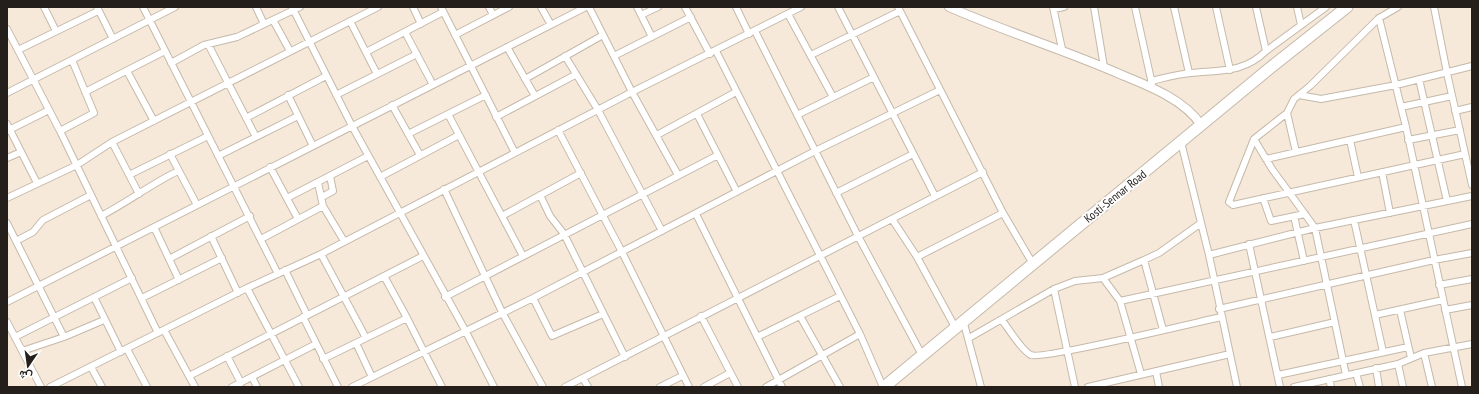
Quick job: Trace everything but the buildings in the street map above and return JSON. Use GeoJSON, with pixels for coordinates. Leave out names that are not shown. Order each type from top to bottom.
{"type":"FeatureCollection","features":[{"type":"Feature","properties":{"kind":"highway","name":"Kosti-Sennar Road"},"geometry":{"type":"LineString","coordinates":[[883,387],[1201,125],[1347,7]]}},
{"type":"Feature","properties":{"kind":"street"},"geometry":{"type":"LineString","coordinates":[[44,7],[56,30]]}},
{"type":"Feature","properties":{"kind":"street"},"geometry":{"type":"LineString","coordinates":[[143,7],[278,274]]}},
{"type":"Feature","properties":{"kind":"street"},"geometry":{"type":"LineString","coordinates":[[7,93],[175,7]]}},
{"type":"Feature","properties":{"kind":"street"},"geometry":{"type":"LineString","coordinates":[[256,7],[264,24]]}},
{"type":"Feature","properties":{"kind":"street"},"geometry":{"type":"LineString","coordinates":[[171,62],[208,44],[237,37],[293,9],[300,7]]}},
{"type":"Feature","properties":{"kind":"street"},"geometry":{"type":"LineString","coordinates":[[7,198],[77,165],[112,142],[378,7]]}},
{"type":"Feature","properties":{"kind":"street"},"geometry":{"type":"LineString","coordinates":[[413,7],[421,24]]}},
{"type":"Feature","properties":{"kind":"street"},"geometry":{"type":"LineString","coordinates":[[489,7],[493,15]]}},
{"type":"Feature","properties":{"kind":"street"},"geometry":{"type":"LineString","coordinates":[[455,35],[508,7]]}},
{"type":"Feature","properties":{"kind":"street"},"geometry":{"type":"LineString","coordinates":[[541,7],[550,25]]}},
{"type":"Feature","properties":{"kind":"street"},"geometry":{"type":"LineString","coordinates":[[7,302],[116,245],[586,7]]}},
{"type":"Feature","properties":{"kind":"street"},"geometry":{"type":"LineString","coordinates":[[589,7],[632,92],[678,175]]}},
{"type":"Feature","properties":{"kind":"street"},"geometry":{"type":"LineString","coordinates":[[637,7],[652,37]]}},
{"type":"Feature","properties":{"kind":"street"},"geometry":{"type":"LineString","coordinates":[[641,15],[658,7]]}},
{"type":"Feature","properties":{"kind":"street"},"geometry":{"type":"LineString","coordinates":[[685,7],[736,92],[860,334],[883,387]]}},
{"type":"Feature","properties":{"kind":"street"},"geometry":{"type":"LineString","coordinates":[[736,7],[797,115],[858,236],[922,355]]}},
{"type":"Feature","properties":{"kind":"street"},"geometry":{"type":"LineString","coordinates":[[50,387],[247,288],[321,254],[558,130],[801,7]]}},
{"type":"Feature","properties":{"kind":"street"},"geometry":{"type":"LineString","coordinates":[[838,7],[935,196]]}},
{"type":"Feature","properties":{"kind":"street"},"geometry":{"type":"LineString","coordinates":[[949,7],[1062,49],[1152,85],[1178,103],[1198,120],[1201,125]]}},
{"type":"Feature","properties":{"kind":"street"},"geometry":{"type":"LineString","coordinates":[[1062,49],[1053,8],[1064,7]]}},
{"type":"Feature","properties":{"kind":"street"},"geometry":{"type":"LineString","coordinates":[[1094,7],[1104,67]]}},
{"type":"Feature","properties":{"kind":"street"},"geometry":{"type":"LineString","coordinates":[[1135,7],[1152,85]]}},
{"type":"Feature","properties":{"kind":"street"},"geometry":{"type":"LineString","coordinates":[[1174,7],[1189,73]]}},
{"type":"Feature","properties":{"kind":"street"},"geometry":{"type":"LineString","coordinates":[[1216,7],[1230,70]]}},
{"type":"Feature","properties":{"kind":"street"},"geometry":{"type":"LineString","coordinates":[[1256,7],[1266,51]]}},
{"type":"Feature","properties":{"kind":"street"},"geometry":{"type":"LineString","coordinates":[[1297,7],[1300,25]]}},
{"type":"Feature","properties":{"kind":"street"},"geometry":{"type":"LineString","coordinates":[[1152,85],[1189,73],[1230,70],[1251,64],[1300,25],[1326,7]]}},
{"type":"Feature","properties":{"kind":"street"},"geometry":{"type":"LineString","coordinates":[[1398,7],[1379,18],[1294,100],[1287,113],[1254,139],[1229,200],[1233,205],[1358,176],[1465,154]]}},
{"type":"Feature","properties":{"kind":"street"},"geometry":{"type":"LineString","coordinates":[[1434,7],[1472,185]]}},
{"type":"Feature","properties":{"kind":"street"},"geometry":{"type":"LineString","coordinates":[[18,50],[97,9],[113,39]]}},
{"type":"Feature","properties":{"kind":"street"},"geometry":{"type":"LineString","coordinates":[[293,9],[352,126],[445,297],[465,330],[494,387]]}},
{"type":"Feature","properties":{"kind":"street"},"geometry":{"type":"LineString","coordinates":[[811,55],[852,35],[899,9],[1003,213],[1032,264]]}},
{"type":"Feature","properties":{"kind":"street"},"geometry":{"type":"LineString","coordinates":[[366,52],[421,24],[442,10],[515,153]]}},
{"type":"Feature","properties":{"kind":"street"},"geometry":{"type":"LineString","coordinates":[[788,14],[833,97]]}},
{"type":"Feature","properties":{"kind":"street"},"geometry":{"type":"LineString","coordinates":[[614,56],[691,17]]}},
{"type":"Feature","properties":{"kind":"street"},"geometry":{"type":"LineString","coordinates":[[1379,18],[1406,128],[1462,387]]}},
{"type":"Feature","properties":{"kind":"street"},"geometry":{"type":"LineString","coordinates":[[273,20],[290,52]]}},
{"type":"Feature","properties":{"kind":"street"},"geometry":{"type":"LineString","coordinates":[[350,21],[377,74]]}},
{"type":"Feature","properties":{"kind":"street"},"geometry":{"type":"LineString","coordinates":[[7,29],[60,131],[142,298],[195,387]]}},
{"type":"Feature","properties":{"kind":"street"},"geometry":{"type":"LineString","coordinates":[[405,32],[433,85]]}},
{"type":"Feature","properties":{"kind":"street"},"geometry":{"type":"LineString","coordinates":[[525,79],[603,35]]}},
{"type":"Feature","properties":{"kind":"street"},"geometry":{"type":"LineString","coordinates":[[208,44],[256,137]]}},
{"type":"Feature","properties":{"kind":"street"},"geometry":{"type":"LineString","coordinates":[[507,47],[535,96]]}},
{"type":"Feature","properties":{"kind":"street"},"geometry":{"type":"LineString","coordinates":[[85,92],[165,51]]}},
{"type":"Feature","properties":{"kind":"street"},"geometry":{"type":"LineString","coordinates":[[336,95],[417,54]]}},
{"type":"Feature","properties":{"kind":"street"},"geometry":{"type":"LineString","coordinates":[[565,56],[575,75],[598,110],[662,231]]}},
{"type":"Feature","properties":{"kind":"street"},"geometry":{"type":"LineString","coordinates":[[60,131],[93,114],[94,111],[72,60]]}},
{"type":"Feature","properties":{"kind":"street"},"geometry":{"type":"LineString","coordinates":[[1299,95],[1321,99],[1447,73],[1472,66]]}},
{"type":"Feature","properties":{"kind":"street"},"geometry":{"type":"LineString","coordinates":[[127,71],[154,121]]}},
{"type":"Feature","properties":{"kind":"street"},"geometry":{"type":"LineString","coordinates":[[496,116],[575,75]]}},
{"type":"Feature","properties":{"kind":"street"},"geometry":{"type":"LineString","coordinates":[[246,118],[326,76]]}},
{"type":"Feature","properties":{"kind":"street"},"geometry":{"type":"LineString","coordinates":[[797,115],[874,77]]}},
{"type":"Feature","properties":{"kind":"street"},"geometry":{"type":"LineString","coordinates":[[1419,79],[1447,201]]}},
{"type":"Feature","properties":{"kind":"street"},"geometry":{"type":"LineString","coordinates":[[352,387],[465,330],[533,298],[815,151],[940,90]]}},
{"type":"Feature","properties":{"kind":"street"},"geometry":{"type":"LineString","coordinates":[[657,135],[736,92]]}},
{"type":"Feature","properties":{"kind":"street"},"geometry":{"type":"LineString","coordinates":[[288,95],[312,146]]}},
{"type":"Feature","properties":{"kind":"street"},"geometry":{"type":"LineString","coordinates":[[408,134],[486,95]]}},
{"type":"Feature","properties":{"kind":"street"},"geometry":{"type":"LineString","coordinates":[[1401,106],[1452,96]]}},
{"type":"Feature","properties":{"kind":"street"},"geometry":{"type":"LineString","coordinates":[[392,105],[420,155]]}},
{"type":"Feature","properties":{"kind":"street"},"geometry":{"type":"LineString","coordinates":[[1455,111],[1472,107]]}},
{"type":"Feature","properties":{"kind":"street"},"geometry":{"type":"LineString","coordinates":[[37,183],[8,128],[49,110]]}},
{"type":"Feature","properties":{"kind":"street"},"geometry":{"type":"LineString","coordinates":[[1287,113],[1296,152]]}},
{"type":"Feature","properties":{"kind":"street"},"geometry":{"type":"LineString","coordinates":[[448,114],[523,256]]}},
{"type":"Feature","properties":{"kind":"street"},"geometry":{"type":"LineString","coordinates":[[697,114],[737,192]]}},
{"type":"Feature","properties":{"kind":"street"},"geometry":{"type":"LineString","coordinates":[[218,156],[298,116]]}},
{"type":"Feature","properties":{"kind":"street"},"geometry":{"type":"LineString","coordinates":[[1266,159],[1406,128]]}},
{"type":"Feature","properties":{"kind":"street"},"geometry":{"type":"LineString","coordinates":[[558,130],[603,214],[664,335],[682,376],[689,387]]}},
{"type":"Feature","properties":{"kind":"street"},"geometry":{"type":"LineString","coordinates":[[1408,140],[1460,130]]}},
{"type":"Feature","properties":{"kind":"street"},"geometry":{"type":"LineString","coordinates":[[380,177],[459,135]]}},
{"type":"Feature","properties":{"kind":"street"},"geometry":{"type":"LineString","coordinates":[[129,175],[208,136]]}},
{"type":"Feature","properties":{"kind":"street"},"geometry":{"type":"LineString","coordinates":[[1254,139],[1266,159],[1315,228],[1346,375]]}},
{"type":"Feature","properties":{"kind":"street"},"geometry":{"type":"LineString","coordinates":[[1350,140],[1358,176]]}},
{"type":"Feature","properties":{"kind":"street"},"geometry":{"type":"LineString","coordinates":[[112,142],[140,194]]}},
{"type":"Feature","properties":{"kind":"street"},"geometry":{"type":"LineString","coordinates":[[1181,142],[1209,254],[1221,317],[1238,387]]}},
{"type":"Feature","properties":{"kind":"street"},"geometry":{"type":"LineString","coordinates":[[7,158],[21,152]]}},
{"type":"Feature","properties":{"kind":"street"},"geometry":{"type":"LineString","coordinates":[[170,154],[197,205]]}},
{"type":"Feature","properties":{"kind":"street"},"geometry":{"type":"LineString","coordinates":[[836,193],[913,154]]}},
{"type":"Feature","properties":{"kind":"street"},"geometry":{"type":"LineString","coordinates":[[445,297],[718,155]]}},
{"type":"Feature","properties":{"kind":"street"},"geometry":{"type":"LineString","coordinates":[[287,198],[368,156]]}},
{"type":"Feature","properties":{"kind":"street"},"geometry":{"type":"LineString","coordinates":[[270,167],[298,218]]}},
{"type":"Feature","properties":{"kind":"street"},"geometry":{"type":"LineString","coordinates":[[102,216],[140,194],[158,181],[178,171]]}},
{"type":"Feature","properties":{"kind":"street"},"geometry":{"type":"LineString","coordinates":[[502,216],[581,172]]}},
{"type":"Feature","properties":{"kind":"street"},"geometry":{"type":"LineString","coordinates":[[565,387],[983,172]]}},
{"type":"Feature","properties":{"kind":"street"},"geometry":{"type":"LineString","coordinates":[[1382,172],[1390,213]]}},
{"type":"Feature","properties":{"kind":"street"},"geometry":{"type":"LineString","coordinates":[[322,197],[332,193],[333,191],[330,176]]}},
{"type":"Feature","properties":{"kind":"street"},"geometry":{"type":"LineString","coordinates":[[318,183],[323,206],[344,241]]}},
{"type":"Feature","properties":{"kind":"street"},"geometry":{"type":"LineString","coordinates":[[444,189],[502,312],[543,387]]}},
{"type":"Feature","properties":{"kind":"street"},"geometry":{"type":"LineString","coordinates":[[16,241],[33,232],[43,220],[91,195]]}},
{"type":"Feature","properties":{"kind":"street"},"geometry":{"type":"LineString","coordinates":[[540,195],[550,216],[564,234],[625,357]]}},
{"type":"Feature","properties":{"kind":"street"},"geometry":{"type":"LineString","coordinates":[[1209,254],[1315,228],[1472,196]]}},
{"type":"Feature","properties":{"kind":"street"},"geometry":{"type":"LineString","coordinates":[[1263,198],[1270,221],[1305,214]]}},
{"type":"Feature","properties":{"kind":"street"},"geometry":{"type":"LineString","coordinates":[[261,239],[323,206]]}},
{"type":"Feature","properties":{"kind":"street"},"geometry":{"type":"LineString","coordinates":[[917,257],[1003,213]]}},
{"type":"Feature","properties":{"kind":"street"},"geometry":{"type":"LineString","coordinates":[[696,214],[782,387]]}},
{"type":"Feature","properties":{"kind":"street"},"geometry":{"type":"LineString","coordinates":[[169,259],[250,216]]}},
{"type":"Feature","properties":{"kind":"street"},"geometry":{"type":"LineString","coordinates":[[1294,216],[1304,261]]}},
{"type":"Feature","properties":{"kind":"street"},"geometry":{"type":"LineString","coordinates":[[892,219],[969,338],[981,387]]}},
{"type":"Feature","properties":{"kind":"street"},"geometry":{"type":"LineString","coordinates":[[1354,220],[1383,352]]}},
{"type":"Feature","properties":{"kind":"street"},"geometry":{"type":"LineString","coordinates":[[7,223],[64,337]]}},
{"type":"Feature","properties":{"kind":"street"},"geometry":{"type":"LineString","coordinates":[[969,338],[1054,289],[1075,282],[1103,278],[1144,260],[1163,250],[1201,223]]}},
{"type":"Feature","properties":{"kind":"street"},"geometry":{"type":"LineString","coordinates":[[1120,301],[1472,224]]}},
{"type":"Feature","properties":{"kind":"street"},"geometry":{"type":"LineString","coordinates":[[154,227],[179,280]]}},
{"type":"Feature","properties":{"kind":"street"},"geometry":{"type":"LineString","coordinates":[[211,236],[238,293]]}},
{"type":"Feature","properties":{"kind":"street"},"geometry":{"type":"LineString","coordinates":[[1249,244],[1280,387]]}},
{"type":"Feature","properties":{"kind":"street"},"geometry":{"type":"LineString","coordinates":[[1220,309],[1366,275],[1472,253]]}},
{"type":"Feature","properties":{"kind":"street"},"geometry":{"type":"LineString","coordinates":[[321,254],[366,338]]}},
{"type":"Feature","properties":{"kind":"street"},"geometry":{"type":"LineString","coordinates":[[189,376],[423,256]]}},
{"type":"Feature","properties":{"kind":"street"},"geometry":{"type":"LineString","coordinates":[[142,298],[222,258]]}},
{"type":"Feature","properties":{"kind":"street"},"geometry":{"type":"LineString","coordinates":[[1144,260],[1163,330]]}},
{"type":"Feature","properties":{"kind":"street"},"geometry":{"type":"LineString","coordinates":[[285,270],[316,344],[338,387]]}},
{"type":"Feature","properties":{"kind":"street"},"geometry":{"type":"LineString","coordinates":[[384,276],[442,387]]}},
{"type":"Feature","properties":{"kind":"street"},"geometry":{"type":"LineString","coordinates":[[15,337],[132,278]]}},
{"type":"Feature","properties":{"kind":"street"},"geometry":{"type":"LineString","coordinates":[[1103,278],[1120,301],[1141,374]]}},
{"type":"Feature","properties":{"kind":"street"},"geometry":{"type":"LineString","coordinates":[[1440,286],[1472,279]]}},
{"type":"Feature","properties":{"kind":"street"},"geometry":{"type":"LineString","coordinates":[[247,288],[298,387]]}},
{"type":"Feature","properties":{"kind":"street"},"geometry":{"type":"LineString","coordinates":[[1054,289],[1066,351],[1075,387]]}},
{"type":"Feature","properties":{"kind":"street"},"geometry":{"type":"LineString","coordinates":[[758,337],[840,296]]}},
{"type":"Feature","properties":{"kind":"street"},"geometry":{"type":"LineString","coordinates":[[94,297],[104,320],[147,387]]}},
{"type":"Feature","properties":{"kind":"street"},"geometry":{"type":"LineString","coordinates":[[533,298],[552,336],[603,314]]}},
{"type":"Feature","properties":{"kind":"street"},"geometry":{"type":"LineString","coordinates":[[1375,315],[1443,300]]}},
{"type":"Feature","properties":{"kind":"street"},"geometry":{"type":"LineString","coordinates":[[1445,310],[1472,305]]}},
{"type":"Feature","properties":{"kind":"street"},"geometry":{"type":"LineString","coordinates":[[1400,310],[1411,358]]}},
{"type":"Feature","properties":{"kind":"street"},"geometry":{"type":"LineString","coordinates":[[701,316],[738,387]]}},
{"type":"Feature","properties":{"kind":"street"},"geometry":{"type":"LineString","coordinates":[[800,316],[840,387]]}},
{"type":"Feature","properties":{"kind":"street"},"geometry":{"type":"LineString","coordinates":[[1002,320],[1030,354],[1035,356],[1066,351],[1221,317]]}},
{"type":"Feature","properties":{"kind":"street"},"geometry":{"type":"LineString","coordinates":[[324,359],[407,318]]}},
{"type":"Feature","properties":{"kind":"street"},"geometry":{"type":"LineString","coordinates":[[22,351],[64,337],[104,320]]}},
{"type":"Feature","properties":{"kind":"street"},"geometry":{"type":"LineString","coordinates":[[7,322],[41,387]]}},
{"type":"Feature","properties":{"kind":"street"},"geometry":{"type":"LineString","coordinates":[[1270,337],[1335,322]]}},
{"type":"Feature","properties":{"kind":"street"},"geometry":{"type":"LineString","coordinates":[[766,387],[860,334]]}},
{"type":"Feature","properties":{"kind":"street"},"geometry":{"type":"LineString","coordinates":[[356,343],[372,377]]}},
{"type":"Feature","properties":{"kind":"street"},"geometry":{"type":"LineString","coordinates":[[232,387],[316,344]]}},
{"type":"Feature","properties":{"kind":"street"},"geometry":{"type":"LineString","coordinates":[[1294,387],[1315,385],[1329,379],[1398,364],[1424,353],[1472,344]]}},
{"type":"Feature","properties":{"kind":"street"},"geometry":{"type":"LineString","coordinates":[[1278,376],[1408,347]]}},
{"type":"Feature","properties":{"kind":"street"},"geometry":{"type":"LineString","coordinates":[[1424,353],[1432,387]]}},
{"type":"Feature","properties":{"kind":"street"},"geometry":{"type":"LineString","coordinates":[[1088,387],[1230,354]]}},
{"type":"Feature","properties":{"kind":"street"},"geometry":{"type":"LineString","coordinates":[[227,356],[240,383]]}},
{"type":"Feature","properties":{"kind":"street"},"geometry":{"type":"LineString","coordinates":[[1398,364],[1403,387]]}},
{"type":"Feature","properties":{"kind":"street"},"geometry":{"type":"LineString","coordinates":[[91,367],[102,387]]}},
{"type":"Feature","properties":{"kind":"street"},"geometry":{"type":"LineString","coordinates":[[1376,368],[1379,387]]}},
{"type":"Feature","properties":{"kind":"street"},"geometry":{"type":"LineString","coordinates":[[1156,371],[1159,387]]}},
{"type":"Feature","properties":{"kind":"street"},"geometry":{"type":"LineString","coordinates":[[704,387],[730,373]]}},
{"type":"Feature","properties":{"kind":"street"},"geometry":{"type":"LineString","coordinates":[[1356,373],[1360,387]]}},
{"type":"Feature","properties":{"kind":"street"},"geometry":{"type":"LineString","coordinates":[[660,387],[682,376]]}},
{"type":"Feature","properties":{"kind":"street"},"geometry":{"type":"LineString","coordinates":[[252,377],[257,387]]}},
{"type":"Feature","properties":{"kind":"street"},"geometry":{"type":"LineString","coordinates":[[583,378],[588,387]]}},
{"type":"Feature","properties":{"kind":"street"},"geometry":{"type":"LineString","coordinates":[[1329,379],[1331,387]]}}]}
